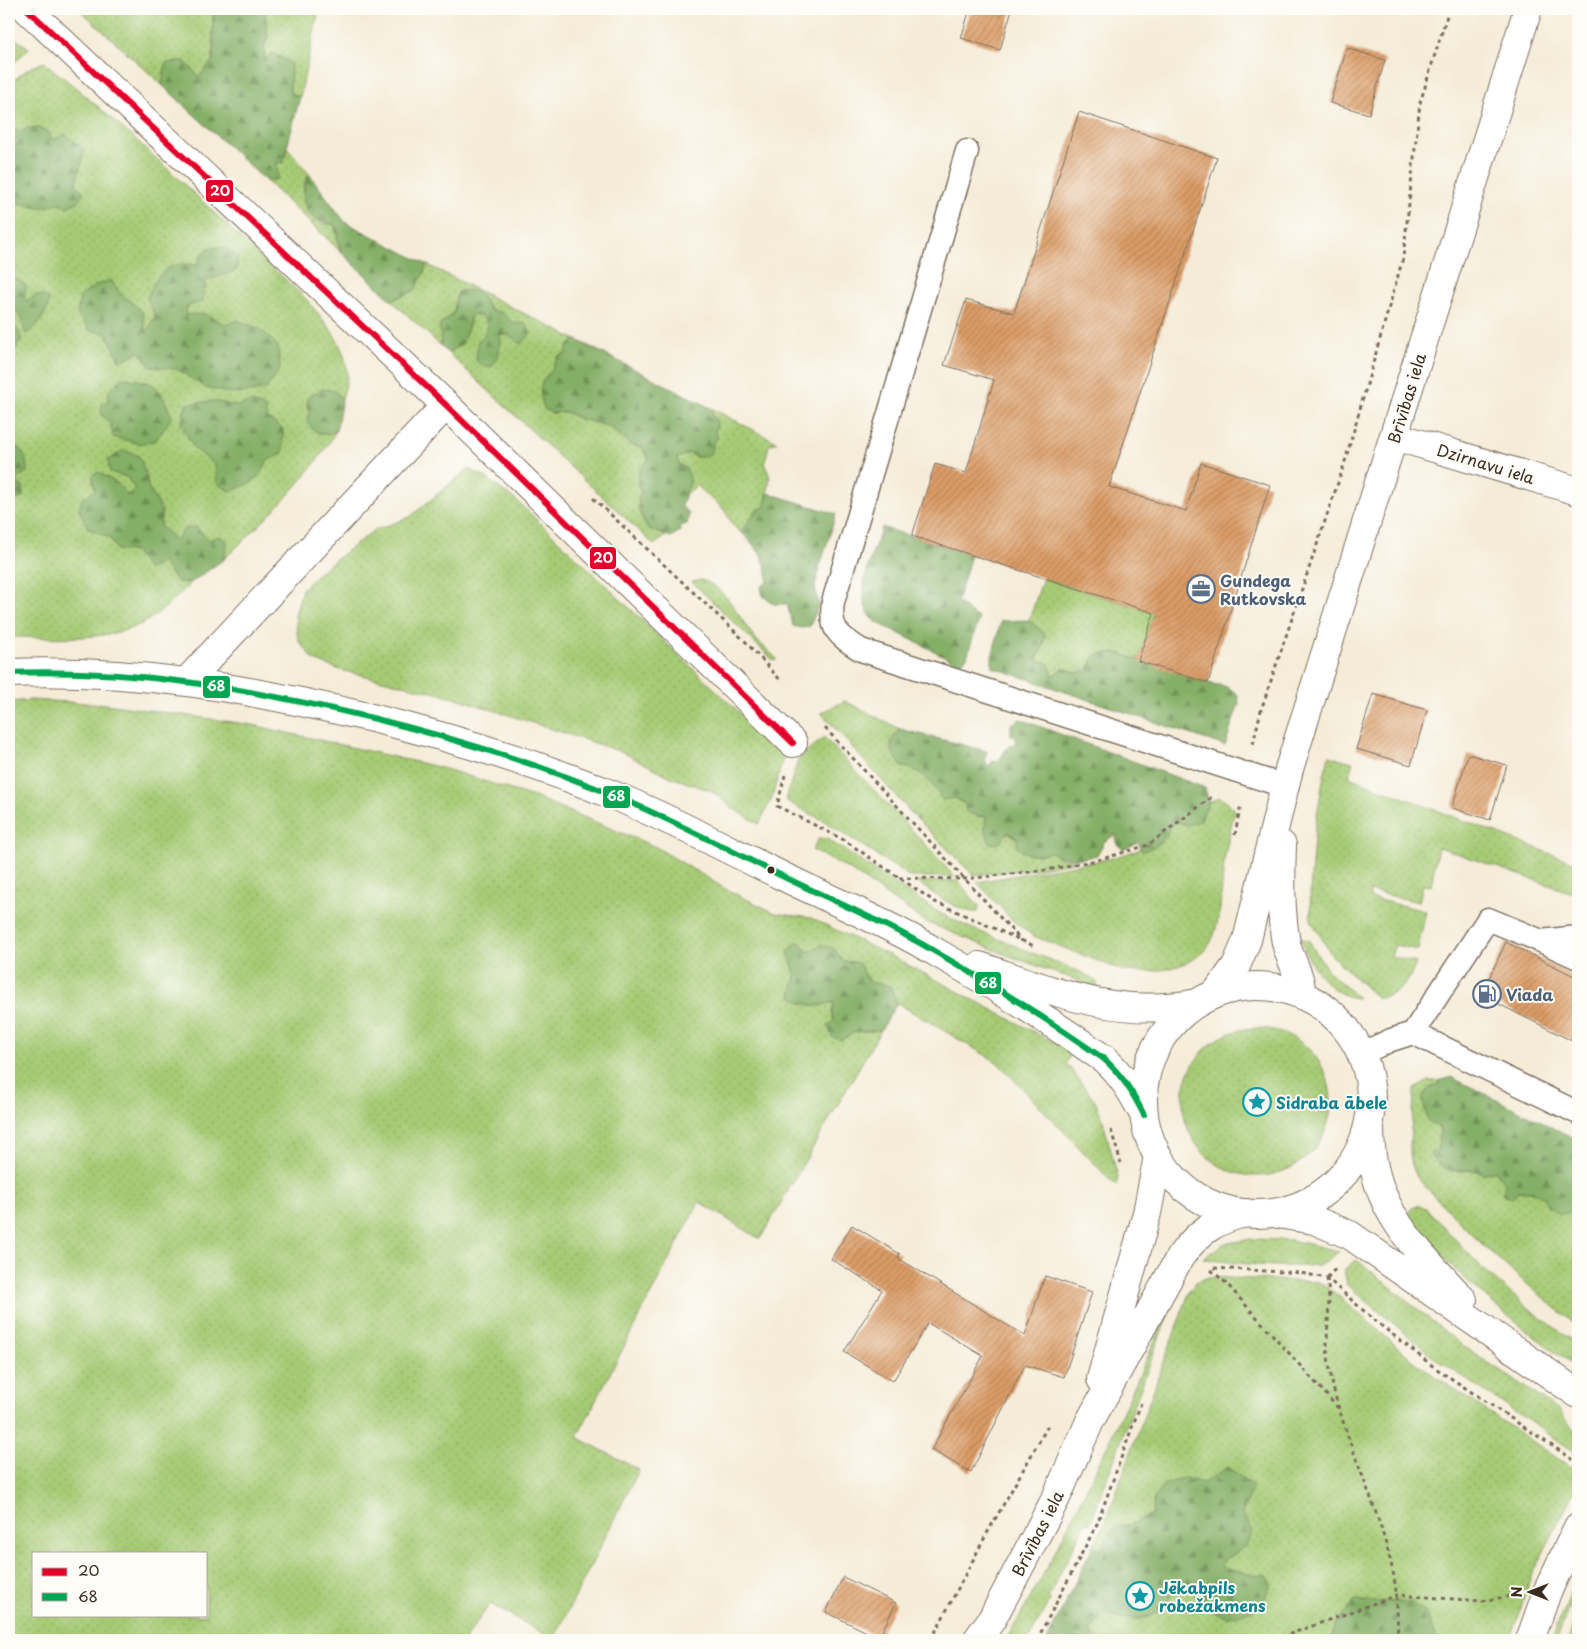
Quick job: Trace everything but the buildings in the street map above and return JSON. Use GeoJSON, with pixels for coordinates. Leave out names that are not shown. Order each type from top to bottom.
{"type":"FeatureCollection","features":[{"type":"Feature","properties":{"kind":"main road"},"geometry":{"type":"LineString","coordinates":[[27,9],[446,406],[793,743]]}},
{"type":"Feature","properties":{"kind":"main road","name":"Brīvības iela"},"geometry":{"type":"LineString","coordinates":[[1284,786],[1528,9]]}},
{"type":"Feature","properties":{"kind":"main road"},"geometry":{"type":"LineString","coordinates":[[187,681],[446,406]]}},
{"type":"Feature","properties":{"kind":"main road","name":"Dzirnavu iela"},"geometry":{"type":"LineString","coordinates":[[1394,436],[1578,491]]}},
{"type":"Feature","properties":{"kind":"main road"},"geometry":{"type":"LineString","coordinates":[[9,673],[116,674],[187,681],[260,692],[448,737],[519,760],[622,799],[938,953],[1104,1059],[1126,1083],[1144,1115],[1158,1156],[1170,1174],[1185,1188],[1223,1209],[1291,1215],[1336,1228],[1490,1331],[1578,1394]]}},
{"type":"Feature","properties":{"kind":"main road"},"geometry":{"type":"LineString","coordinates":[[1284,786],[1282,917],[1292,965],[1301,982],[1301,994]]}},
{"type":"Feature","properties":{"kind":"main road"},"geometry":{"type":"LineString","coordinates":[[1144,1115],[1144,1093],[1147,1072],[1154,1051],[1165,1032],[1180,1016],[1206,998],[1236,966],[1247,940],[1284,786]]}},
{"type":"Feature","properties":{"kind":"main road"},"geometry":{"type":"LineString","coordinates":[[938,953],[1100,1004],[1147,1009],[1173,1008],[1237,987],[1258,986],[1280,988],[1301,994],[1320,1004],[1337,1018],[1351,1035],[1361,1054],[1368,1074],[1371,1096],[1370,1148],[1373,1170],[1389,1211],[1412,1243],[1490,1331]]}},
{"type":"Feature","properties":{"kind":"main road"},"geometry":{"type":"LineString","coordinates":[[1090,1421],[1170,1274],[1192,1239],[1215,1222],[1256,1213],[1287,1210],[1308,1202],[1337,1180],[1355,1158],[1364,1138],[1370,1117]]}},
{"type":"Feature","properties":{"kind":"main road"},"geometry":{"type":"LineString","coordinates":[[1090,1421],[1147,1213],[1158,1156]]}},
{"type":"Feature","properties":{"kind":"main road","name":"Brīvības iela"},"geometry":{"type":"LineString","coordinates":[[978,1640],[992,1619],[1056,1498],[1090,1421]]}},
{"type":"Feature","properties":{"kind":"main road"},"geometry":{"type":"LineString","coordinates":[[1530,1640],[1547,1592],[1578,1527]]}},
{"type":"Feature","properties":{"kind":"lane"},"geometry":{"type":"LineString","coordinates":[[967,151],[833,602],[832,623],[838,634],[861,650],[1247,776],[1284,786]]}},
{"type":"Feature","properties":{"kind":"lane"},"geometry":{"type":"LineString","coordinates":[[1361,1054],[1391,1040],[1413,1033],[1488,919],[1578,958]]}},
{"type":"Feature","properties":{"kind":"lane"},"geometry":{"type":"LineString","coordinates":[[1541,941],[1578,937]]}},
{"type":"Feature","properties":{"kind":"lane"},"geometry":{"type":"LineString","coordinates":[[1413,1033],[1578,1113]]}},
{"type":"Feature","properties":{"kind":"path"},"geometry":{"type":"LineString","coordinates":[[1234,840],[1261,710],[1344,465],[1403,258],[1420,103],[1449,9]]}},
{"type":"Feature","properties":{"kind":"path"},"geometry":{"type":"LineString","coordinates":[[1022,941],[818,721],[793,743],[777,806],[824,828],[934,902],[1040,949]]}},
{"type":"Feature","properties":{"kind":"path"},"geometry":{"type":"LineString","coordinates":[[898,878],[964,879],[1047,870],[1102,859],[1148,845],[1210,798],[1247,776]]}},
{"type":"Feature","properties":{"kind":"path"},"geometry":{"type":"LineString","coordinates":[[1340,1410],[1226,1283],[1208,1268],[1301,1273],[1327,1278],[1374,1320],[1434,1367],[1578,1463]]}},
{"type":"Feature","properties":{"kind":"path"},"geometry":{"type":"LineString","coordinates":[[1327,1278],[1330,1299],[1327,1345],[1329,1363],[1340,1410],[1379,1522],[1393,1570],[1397,1596],[1398,1640]]}},
{"type":"Feature","properties":{"kind":"path"},"geometry":{"type":"LineString","coordinates":[[1037,1640],[1097,1524],[1144,1394]]}},
{"type":"Feature","properties":{"kind":"path"},"geometry":{"type":"LineString","coordinates":[[931,1640],[984,1537],[1050,1423]]}},
{"type":"Feature","properties":{"kind":"path"},"geometry":{"type":"LineString","coordinates":[[1274,1640],[1397,1596],[1482,1601],[1547,1592]]}},
{"type":"Feature","properties":{"kind":"green space"},"geometry":{"type":"Polygon","coordinates":[[[79,9],[213,9],[213,60],[199,77],[185,61],[166,63],[162,85],[79,9]]]}},
{"type":"Feature","properties":{"kind":"green space"},"geometry":{"type":"Polygon","coordinates":[[[213,9],[270,9],[265,14],[268,35],[264,47],[265,61],[272,53],[291,63],[290,93],[300,97],[283,163],[277,162],[278,179],[266,181],[162,85],[166,63],[185,61],[199,77],[213,60],[213,9]]]}},
{"type":"Feature","properties":{"kind":"green space"},"geometry":{"type":"Polygon","coordinates":[[[270,9],[319,9],[300,97],[290,93],[265,62],[264,47],[268,35],[265,14],[270,9]]]}},
{"type":"Feature","properties":{"kind":"green space"},"geometry":{"type":"Polygon","coordinates":[[[9,34],[29,48],[9,68],[9,34]]]}},
{"type":"Feature","properties":{"kind":"green space"},"geometry":{"type":"Polygon","coordinates":[[[44,62],[144,147],[304,297],[326,323],[338,342],[346,364],[347,375],[342,399],[335,391],[310,413],[312,429],[324,434],[336,431],[325,449],[299,483],[224,559],[227,542],[176,541],[160,526],[162,509],[148,487],[146,471],[110,472],[127,477],[135,489],[128,496],[117,483],[98,473],[93,476],[95,490],[82,499],[88,528],[111,539],[117,550],[135,551],[148,570],[162,561],[177,582],[191,583],[155,616],[127,630],[94,636],[59,638],[9,637],[9,84],[28,69],[44,62]]]}},
{"type":"Feature","properties":{"kind":"green space"},"geometry":{"type":"Polygon","coordinates":[[[33,127],[48,131],[53,140],[66,134],[84,149],[76,185],[84,192],[78,202],[66,207],[58,203],[44,208],[9,201],[9,133],[33,127]]]}},
{"type":"Feature","properties":{"kind":"green space"},"geometry":{"type":"Polygon","coordinates":[[[288,148],[309,174],[303,187],[322,224],[334,224],[341,252],[266,181],[278,179],[277,162],[283,162],[288,148]]]}},
{"type":"Feature","properties":{"kind":"green space"},"geometry":{"type":"Polygon","coordinates":[[[309,174],[345,222],[426,264],[424,273],[414,291],[391,300],[341,252],[334,224],[316,219],[306,208],[304,192],[309,174]]]}},
{"type":"Feature","properties":{"kind":"green space"},"geometry":{"type":"Polygon","coordinates":[[[210,247],[224,247],[237,257],[237,270],[206,281],[203,301],[186,307],[187,315],[206,314],[226,325],[237,320],[262,330],[278,346],[280,369],[266,389],[237,394],[206,388],[177,369],[151,367],[139,352],[120,361],[107,334],[89,330],[77,313],[80,297],[96,285],[111,280],[120,293],[142,311],[146,333],[155,316],[147,298],[160,275],[171,267],[187,264],[198,265],[200,256],[210,247]]]}},
{"type":"Feature","properties":{"kind":"green space"},"geometry":{"type":"Polygon","coordinates":[[[426,264],[575,339],[568,346],[566,354],[558,357],[552,370],[542,380],[552,413],[566,412],[580,419],[608,426],[621,438],[642,446],[649,459],[637,485],[641,492],[639,512],[647,528],[666,536],[654,545],[448,353],[463,343],[470,318],[474,314],[481,316],[488,325],[485,336],[501,342],[500,334],[509,335],[513,323],[503,313],[490,310],[485,300],[456,297],[454,313],[440,325],[441,346],[391,300],[414,291],[424,273],[426,264]]]}},
{"type":"Feature","properties":{"kind":"green space"},"geometry":{"type":"Polygon","coordinates":[[[9,279],[19,280],[26,286],[24,300],[27,301],[36,295],[45,296],[49,300],[41,320],[26,334],[19,314],[9,309],[9,279]]]}},
{"type":"Feature","properties":{"kind":"green space"},"geometry":{"type":"Polygon","coordinates":[[[477,290],[490,310],[503,313],[513,323],[526,324],[531,334],[521,344],[509,335],[500,334],[499,354],[492,367],[483,367],[476,360],[478,341],[485,336],[488,325],[481,316],[474,314],[470,318],[463,343],[448,353],[441,346],[440,325],[454,313],[456,297],[459,291],[477,290]]]}},
{"type":"Feature","properties":{"kind":"green space"},"geometry":{"type":"Polygon","coordinates":[[[9,326],[18,330],[22,340],[9,353],[9,326]]]}},
{"type":"Feature","properties":{"kind":"green space"},"geometry":{"type":"Polygon","coordinates":[[[575,339],[713,409],[712,415],[717,423],[715,431],[718,438],[713,442],[713,448],[708,456],[697,457],[689,453],[677,458],[679,464],[688,471],[690,476],[689,487],[685,491],[685,498],[682,502],[682,507],[689,513],[687,524],[680,526],[680,531],[671,537],[647,528],[640,510],[638,502],[641,492],[638,474],[642,466],[649,459],[642,447],[630,445],[608,426],[580,419],[566,412],[552,413],[544,409],[540,391],[543,381],[558,357],[566,354],[568,346],[575,339]]]}},
{"type":"Feature","properties":{"kind":"green space"},"geometry":{"type":"Polygon","coordinates":[[[122,378],[150,383],[160,391],[172,417],[156,440],[140,444],[113,437],[110,423],[101,415],[102,404],[108,401],[109,391],[122,378]]]}},
{"type":"Feature","properties":{"kind":"green space"},"geometry":{"type":"Polygon","coordinates":[[[322,389],[335,391],[342,399],[336,431],[327,434],[315,431],[306,420],[310,413],[307,406],[308,397],[322,389]]]}},
{"type":"Feature","properties":{"kind":"green space"},"geometry":{"type":"Polygon","coordinates":[[[212,401],[237,406],[253,402],[265,408],[267,418],[283,429],[283,453],[267,461],[261,473],[253,481],[229,491],[217,483],[215,465],[194,448],[181,424],[186,404],[212,401]]]}},
{"type":"Feature","properties":{"kind":"green space"},"geometry":{"type":"Polygon","coordinates":[[[713,409],[777,442],[769,445],[765,462],[770,478],[765,506],[756,511],[741,532],[733,525],[721,507],[703,492],[698,485],[685,494],[677,458],[689,453],[697,457],[713,442],[717,423],[712,415],[713,409]]]}},
{"type":"Feature","properties":{"kind":"green space"},"geometry":{"type":"Polygon","coordinates":[[[9,443],[21,450],[26,462],[27,472],[17,478],[17,483],[23,487],[23,497],[17,500],[9,499],[9,443]]]}},
{"type":"Feature","properties":{"kind":"green space"},"geometry":{"type":"Polygon","coordinates":[[[124,450],[139,456],[148,486],[159,507],[160,526],[176,540],[184,529],[196,527],[208,540],[221,536],[227,542],[224,559],[191,583],[177,582],[162,562],[148,570],[135,551],[117,550],[111,539],[88,528],[79,510],[82,499],[95,490],[92,476],[98,472],[117,483],[128,495],[135,489],[127,477],[110,472],[108,460],[124,450]]]}},
{"type":"Feature","properties":{"kind":"green space"},"geometry":{"type":"Polygon","coordinates":[[[468,469],[485,477],[518,502],[784,755],[772,798],[759,824],[734,809],[712,791],[673,778],[622,752],[453,697],[340,670],[314,660],[298,640],[295,615],[302,589],[318,573],[373,531],[410,517],[468,469]]]}},
{"type":"Feature","properties":{"kind":"green space"},"geometry":{"type":"Polygon","coordinates":[[[768,493],[836,514],[815,587],[819,604],[810,626],[802,628],[793,626],[787,604],[774,604],[763,596],[761,587],[768,581],[763,559],[741,532],[756,511],[765,506],[768,493]]]}},
{"type":"Feature","properties":{"kind":"green space"},"geometry":{"type":"Polygon","coordinates":[[[882,527],[971,555],[957,602],[979,619],[967,657],[962,662],[956,662],[876,622],[868,613],[864,602],[866,576],[882,527]]]}},
{"type":"Feature","properties":{"kind":"green space"},"geometry":{"type":"Polygon","coordinates":[[[1043,578],[1154,613],[1138,661],[1115,652],[1078,673],[1063,668],[1053,676],[1036,659],[1029,620],[1043,578]]]}},
{"type":"Feature","properties":{"kind":"green space"},"geometry":{"type":"Polygon","coordinates":[[[701,580],[709,583],[723,594],[752,634],[777,659],[774,661],[692,582],[701,580]]]}},
{"type":"Feature","properties":{"kind":"green space"},"geometry":{"type":"Polygon","coordinates":[[[1029,620],[1045,634],[1043,648],[1036,659],[1049,664],[1053,676],[1063,668],[1078,673],[1088,670],[1095,655],[1115,652],[1208,683],[1228,687],[1238,695],[1239,703],[1225,746],[992,667],[992,656],[1001,621],[1029,620]]]}},
{"type":"Feature","properties":{"kind":"green space"},"geometry":{"type":"Polygon","coordinates":[[[31,700],[106,704],[253,725],[443,768],[537,798],[656,847],[724,888],[775,913],[811,918],[893,957],[1072,1052],[1066,1063],[1095,1101],[1102,1117],[1118,1177],[1116,1186],[997,1062],[897,1003],[890,986],[869,982],[859,963],[843,961],[833,948],[796,976],[800,1003],[820,1006],[834,1001],[832,1014],[841,1040],[855,1032],[881,1030],[760,1239],[699,1202],[577,1437],[639,1470],[554,1639],[490,1604],[464,1640],[9,1640],[9,702],[31,700]]]}},
{"type":"Feature","properties":{"kind":"green space"},"geometry":{"type":"Polygon","coordinates":[[[845,701],[900,729],[891,741],[910,767],[929,779],[935,788],[964,803],[973,816],[986,817],[985,829],[998,844],[1008,832],[1038,856],[1050,852],[1065,860],[1077,861],[1035,869],[973,875],[914,816],[821,713],[845,701]]]}},
{"type":"Feature","properties":{"kind":"green space"},"geometry":{"type":"Polygon","coordinates":[[[1020,719],[1205,788],[1209,802],[1200,821],[1187,825],[1177,822],[1170,826],[1160,843],[1142,851],[1138,842],[1123,850],[1116,843],[1116,834],[1104,842],[1097,855],[1090,857],[1073,859],[1050,852],[1036,855],[1028,854],[1017,847],[1017,838],[1008,832],[998,844],[990,843],[985,829],[986,817],[967,813],[964,803],[956,798],[943,800],[926,778],[915,770],[902,767],[892,752],[891,741],[900,729],[987,751],[985,759],[988,766],[992,762],[1000,760],[1008,748],[1016,744],[1016,736],[1011,736],[1011,725],[1020,719]]]}},
{"type":"Feature","properties":{"kind":"green space"},"geometry":{"type":"Polygon","coordinates":[[[824,737],[954,877],[910,877],[826,822],[788,802],[786,798],[798,760],[824,737]]]}},
{"type":"Feature","properties":{"kind":"green space"},"geometry":{"type":"Polygon","coordinates":[[[1329,756],[1353,762],[1349,777],[1578,864],[1578,895],[1438,847],[1431,886],[1423,885],[1419,902],[1370,891],[1370,898],[1426,911],[1418,950],[1395,945],[1391,956],[1416,963],[1410,977],[1397,991],[1385,997],[1377,998],[1332,956],[1311,920],[1310,890],[1315,826],[1329,756]]]}},
{"type":"Feature","properties":{"kind":"green space"},"geometry":{"type":"Polygon","coordinates":[[[1220,797],[1234,808],[1234,813],[1225,855],[1218,922],[1211,942],[1204,951],[1184,964],[1147,972],[1124,971],[1033,936],[1012,920],[977,882],[1109,859],[1141,849],[1177,822],[1200,821],[1209,802],[1220,797]]]}},
{"type":"Feature","properties":{"kind":"green space"},"geometry":{"type":"Polygon","coordinates":[[[819,838],[827,839],[938,912],[966,926],[1085,974],[1096,981],[1098,988],[1007,955],[926,922],[850,870],[812,850],[819,838]]]}},
{"type":"Feature","properties":{"kind":"green space"},"geometry":{"type":"Polygon","coordinates":[[[958,881],[979,906],[978,912],[971,912],[955,906],[917,882],[958,881]]]}},
{"type":"Feature","properties":{"kind":"green space"},"geometry":{"type":"Polygon","coordinates":[[[1300,937],[1309,941],[1329,972],[1358,998],[1338,992],[1329,985],[1314,967],[1303,947],[1300,937]]]}},
{"type":"Feature","properties":{"kind":"green space"},"geometry":{"type":"Polygon","coordinates":[[[798,941],[808,952],[821,945],[833,948],[843,961],[859,963],[869,982],[890,986],[897,1003],[881,1030],[855,1032],[841,1040],[832,1037],[828,1026],[834,1021],[832,1014],[834,1002],[812,1005],[796,1000],[791,996],[796,976],[788,952],[798,941]]]}},
{"type":"Feature","properties":{"kind":"green space"},"geometry":{"type":"Polygon","coordinates":[[[1257,1028],[1285,1034],[1309,1050],[1325,1074],[1331,1102],[1325,1130],[1309,1154],[1285,1170],[1257,1176],[1229,1170],[1205,1154],[1189,1130],[1183,1102],[1189,1074],[1205,1050],[1229,1034],[1257,1028]]]}},
{"type":"Feature","properties":{"kind":"green space"},"geometry":{"type":"Polygon","coordinates":[[[1451,1077],[1578,1140],[1578,1211],[1560,1214],[1547,1206],[1545,1198],[1531,1191],[1518,1191],[1512,1198],[1503,1194],[1505,1183],[1495,1170],[1483,1174],[1468,1169],[1449,1170],[1437,1163],[1429,1154],[1438,1149],[1440,1128],[1428,1122],[1422,1097],[1431,1087],[1439,1084],[1438,1081],[1451,1077]]]}},
{"type":"Feature","properties":{"kind":"green space"},"geometry":{"type":"Polygon","coordinates":[[[1429,1081],[1438,1081],[1439,1084],[1440,1128],[1438,1149],[1450,1171],[1495,1170],[1505,1183],[1518,1191],[1531,1191],[1545,1198],[1560,1214],[1578,1211],[1578,1326],[1489,1250],[1455,1218],[1416,1175],[1410,1157],[1414,1089],[1429,1081]]]}},
{"type":"Feature","properties":{"kind":"green space"},"geometry":{"type":"Polygon","coordinates":[[[1419,1205],[1426,1208],[1486,1272],[1522,1303],[1578,1345],[1578,1368],[1508,1316],[1443,1258],[1405,1214],[1412,1207],[1419,1205]]]}},
{"type":"Feature","properties":{"kind":"green space"},"geometry":{"type":"Polygon","coordinates":[[[1251,1239],[1291,1240],[1339,1251],[1324,1263],[1301,1266],[1246,1264],[1203,1258],[1223,1244],[1251,1239]]]}},
{"type":"Feature","properties":{"kind":"green space"},"geometry":{"type":"Polygon","coordinates":[[[1354,1261],[1358,1261],[1375,1274],[1459,1343],[1559,1410],[1576,1432],[1578,1454],[1435,1358],[1347,1285],[1344,1270],[1354,1261]]]}},
{"type":"Feature","properties":{"kind":"green space"},"geometry":{"type":"Polygon","coordinates":[[[1209,1277],[1318,1282],[1335,1293],[1420,1366],[1578,1472],[1578,1486],[1532,1574],[1510,1640],[1436,1640],[1428,1616],[1411,1602],[1391,1601],[1336,1623],[1331,1640],[1097,1640],[1090,1631],[1104,1613],[1121,1619],[1159,1612],[1173,1593],[1192,1591],[1206,1606],[1266,1575],[1226,1570],[1220,1564],[1246,1546],[1203,1483],[1183,1478],[1154,1498],[1153,1513],[1133,1524],[1114,1528],[1100,1551],[1093,1546],[1105,1523],[1190,1290],[1196,1282],[1209,1277]]]}},
{"type":"Feature","properties":{"kind":"green space"},"geometry":{"type":"Polygon","coordinates":[[[1175,1296],[1090,1524],[1086,1522],[1048,1598],[1051,1600],[1028,1640],[1006,1640],[1075,1514],[1175,1296]]]}},
{"type":"Feature","properties":{"kind":"green space"},"geometry":{"type":"Polygon","coordinates":[[[1228,1467],[1253,1486],[1242,1514],[1253,1531],[1246,1546],[1220,1564],[1226,1570],[1266,1575],[1271,1585],[1260,1607],[1238,1615],[1223,1615],[1209,1607],[1192,1591],[1173,1593],[1160,1610],[1152,1616],[1132,1619],[1104,1613],[1090,1631],[1097,1640],[1047,1640],[1093,1546],[1100,1551],[1114,1527],[1133,1524],[1153,1514],[1154,1498],[1163,1485],[1183,1478],[1203,1483],[1228,1467]]]}},
{"type":"Feature","properties":{"kind":"green space"},"geometry":{"type":"Polygon","coordinates":[[[1578,1571],[1578,1581],[1557,1640],[1552,1640],[1578,1571]]]}},
{"type":"Feature","properties":{"kind":"green space"},"geometry":{"type":"Polygon","coordinates":[[[1355,1601],[1411,1602],[1428,1616],[1436,1640],[1331,1640],[1336,1623],[1355,1601]]]}},
{"type":"Feature","properties":{"kind":"green space"},"geometry":{"type":"Polygon","coordinates":[[[1578,1612],[1578,1630],[1575,1640],[1569,1640],[1578,1612]]]}},
{"type":"Feature","properties":{"kind":"transit line","name":"20"},"geometry":{"type":"LineString","coordinates":[[27,9],[446,405],[793,743]]}},
{"type":"Feature","properties":{"kind":"transit line","name":"68"},"geometry":{"type":"LineString","coordinates":[[9,673],[55,672],[146,677],[282,698],[372,718],[435,735],[498,753],[590,786],[660,816],[881,923],[920,943],[981,979],[1044,1018],[1104,1059],[1127,1085],[1144,1115]]}},
{"type":"Feature","properties":{"kind":"place","name":"Gundega Rutkovska"},"geometry":{"type":"Point","coordinates":[1201,589]}},
{"type":"Feature","properties":{"kind":"place","name":"Viada"},"geometry":{"type":"Point","coordinates":[1487,994]}},
{"type":"Feature","properties":{"kind":"place","name":"Sidraba ābele"},"geometry":{"type":"Point","coordinates":[1257,1102]}},
{"type":"Feature","properties":{"kind":"place","name":"Jēkabpils robežakmens"},"geometry":{"type":"Point","coordinates":[1140,1596]}}]}
